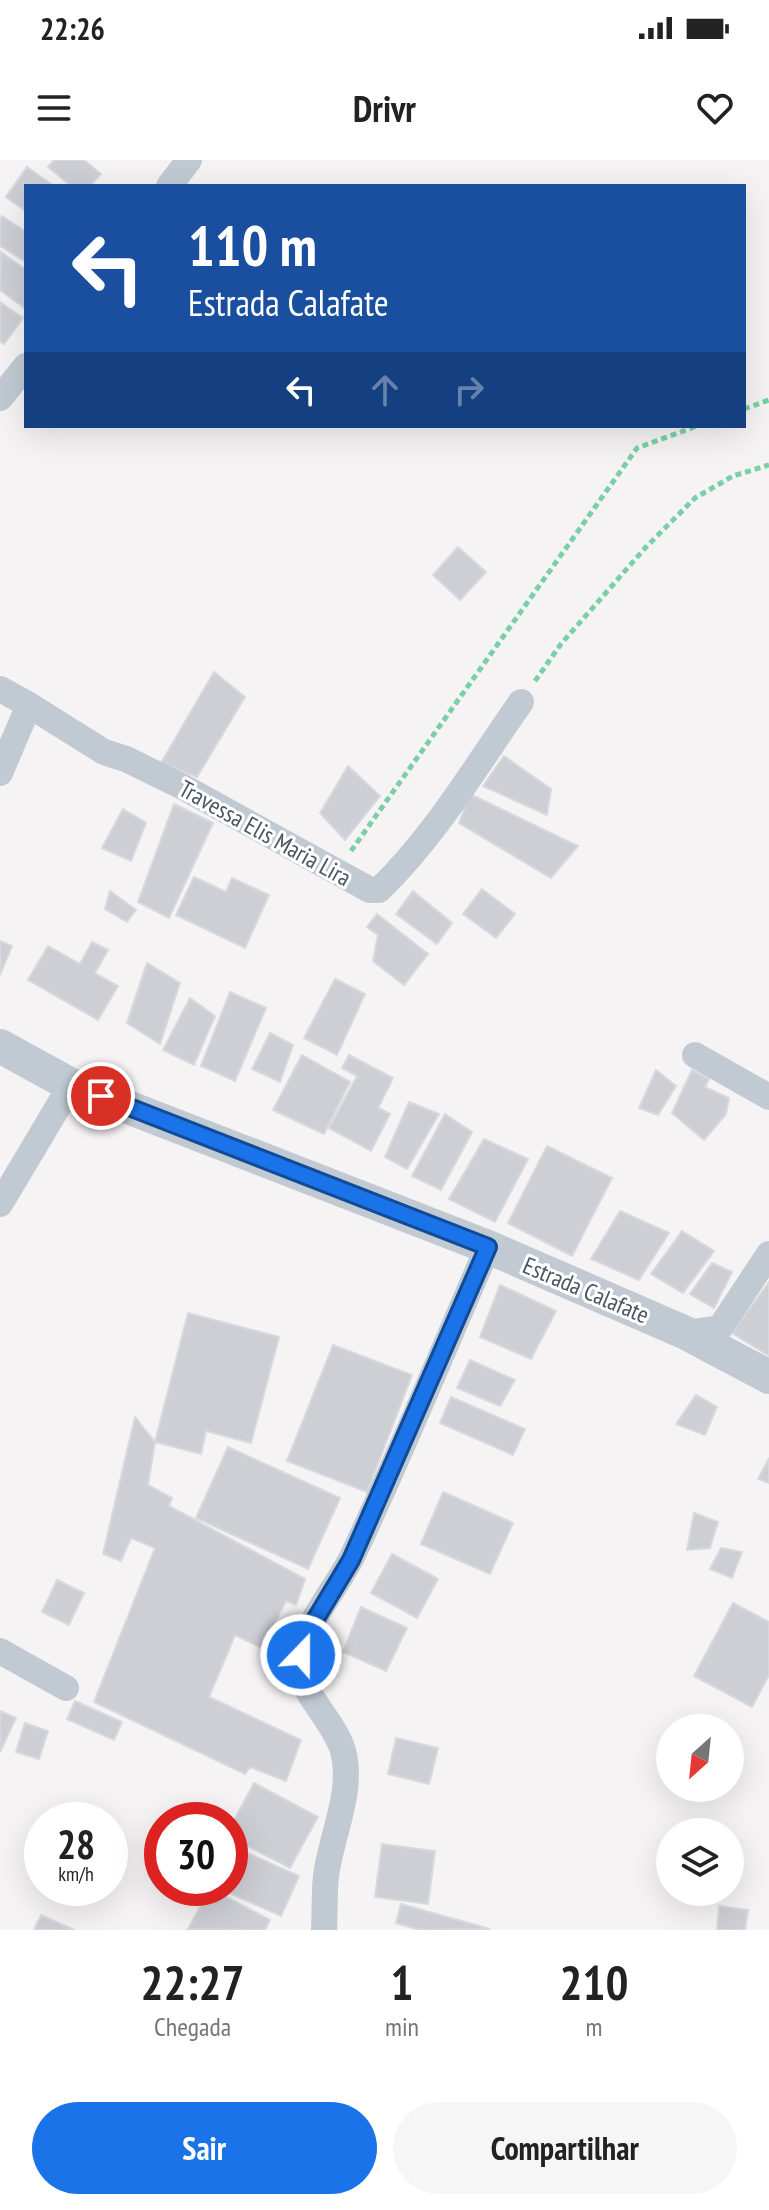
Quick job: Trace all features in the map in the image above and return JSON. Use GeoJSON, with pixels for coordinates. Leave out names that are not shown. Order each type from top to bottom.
{"type":"FeatureCollection","features":[{"type":"Feature","properties":{"kind":"street"},"geometry":{"type":"LineString","coordinates":[[171,184],[189,160]]}},
{"type":"Feature","properties":{"kind":"street"},"geometry":{"type":"LineString","coordinates":[[0,398],[24,368]]}},
{"type":"Feature","properties":{"kind":"street","name":"Travessa Elis Maria Lira"},"geometry":{"type":"LineString","coordinates":[[0,689],[104,752],[126,759],[183,787],[370,890],[379,890],[401,869],[521,702]]}},
{"type":"Feature","properties":{"kind":"street"},"geometry":{"type":"LineString","coordinates":[[0,773],[29,705]]}},
{"type":"Feature","properties":{"kind":"street","name":"Estrada Calafate"},"geometry":{"type":"LineString","coordinates":[[0,1046],[71,1085],[488,1247],[686,1333],[769,1377]]}},
{"type":"Feature","properties":{"kind":"street"},"geometry":{"type":"LineString","coordinates":[[695,1055],[769,1097]]}},
{"type":"Feature","properties":{"kind":"street"},"geometry":{"type":"LineString","coordinates":[[0,1204],[71,1085]]}},
{"type":"Feature","properties":{"kind":"street"},"geometry":{"type":"LineString","coordinates":[[324,1930],[326,1875],[346,1780],[343,1751],[331,1725],[304,1684],[299,1667],[301,1655],[306,1635],[351,1560],[488,1247]]}},
{"type":"Feature","properties":{"kind":"street"},"geometry":{"type":"LineString","coordinates":[[686,1333],[720,1328],[769,1254]]}},
{"type":"Feature","properties":{"kind":"street"},"geometry":{"type":"LineString","coordinates":[[0,1651],[66,1688]]}},
{"type":"Feature","properties":{"kind":"path"},"geometry":{"type":"LineString","coordinates":[[746,408],[769,400]]}},
{"type":"Feature","properties":{"kind":"path"},"geometry":{"type":"LineString","coordinates":[[348,856],[637,448],[692,428]]}},
{"type":"Feature","properties":{"kind":"path"},"geometry":{"type":"LineString","coordinates":[[521,702],[561,644],[646,547],[695,498],[733,476],[769,465]]}},
{"type":"Feature","properties":{"kind":"building"},"geometry":{"type":"Polygon","coordinates":[[[54,160],[84,160],[101,174],[92,184],[69,184],[48,167],[54,160]]]}},
{"type":"Feature","properties":{"kind":"building"},"geometry":{"type":"Polygon","coordinates":[[[27,167],[51,184],[24,184],[24,210],[6,197],[27,167]]]}},
{"type":"Feature","properties":{"kind":"building"},"geometry":{"type":"Polygon","coordinates":[[[2,216],[24,231],[24,261],[0,246],[2,216]]]}},
{"type":"Feature","properties":{"kind":"building"},"geometry":{"type":"Polygon","coordinates":[[[1,252],[24,269],[24,308],[0,290],[1,252]]]}},
{"type":"Feature","properties":{"kind":"building"},"geometry":{"type":"Polygon","coordinates":[[[0,302],[23,318],[4,344],[0,341],[0,302]]]}},
{"type":"Feature","properties":{"kind":"building"},"geometry":{"type":"Polygon","coordinates":[[[458,547],[486,572],[460,600],[433,575],[458,547]]]}},
{"type":"Feature","properties":{"kind":"building"},"geometry":{"type":"Polygon","coordinates":[[[214,672],[245,697],[197,777],[161,763],[214,672]]]}},
{"type":"Feature","properties":{"kind":"building"},"geometry":{"type":"Polygon","coordinates":[[[504,756],[551,789],[547,815],[483,786],[504,756]]]}},
{"type":"Feature","properties":{"kind":"building"},"geometry":{"type":"Polygon","coordinates":[[[348,766],[380,796],[345,840],[320,813],[348,766]]]}},
{"type":"Feature","properties":{"kind":"building"},"geometry":{"type":"Polygon","coordinates":[[[470,794],[578,846],[551,878],[459,823],[470,794]]]}},
{"type":"Feature","properties":{"kind":"building"},"geometry":{"type":"Polygon","coordinates":[[[174,804],[213,823],[169,918],[138,902],[174,804]]]}},
{"type":"Feature","properties":{"kind":"building"},"geometry":{"type":"Polygon","coordinates":[[[123,809],[146,823],[131,861],[102,848],[123,809]]]}},
{"type":"Feature","properties":{"kind":"building"},"geometry":{"type":"Polygon","coordinates":[[[194,877],[226,892],[232,878],[269,895],[245,948],[176,915],[194,877]]]}},
{"type":"Feature","properties":{"kind":"building"},"geometry":{"type":"Polygon","coordinates":[[[482,889],[515,914],[496,938],[463,914],[482,889]]]}},
{"type":"Feature","properties":{"kind":"building"},"geometry":{"type":"Polygon","coordinates":[[[110,891],[136,910],[127,922],[105,909],[110,891]]]}},
{"type":"Feature","properties":{"kind":"building"},"geometry":{"type":"Polygon","coordinates":[[[413,891],[452,923],[437,944],[396,914],[413,891]]]}},
{"type":"Feature","properties":{"kind":"building"},"geometry":{"type":"Polygon","coordinates":[[[377,914],[428,954],[404,985],[373,961],[378,935],[367,927],[377,914]]]}},
{"type":"Feature","properties":{"kind":"building"},"geometry":{"type":"Polygon","coordinates":[[[0,941],[12,946],[0,975],[0,941]]]}},
{"type":"Feature","properties":{"kind":"building"},"geometry":{"type":"Polygon","coordinates":[[[92,942],[108,950],[95,973],[118,986],[98,1020],[28,980],[48,946],[80,964],[92,942]]]}},
{"type":"Feature","properties":{"kind":"building"},"geometry":{"type":"Polygon","coordinates":[[[147,963],[180,983],[160,1044],[127,1023],[147,963]]]}},
{"type":"Feature","properties":{"kind":"building"},"geometry":{"type":"Polygon","coordinates":[[[335,979],[365,994],[337,1055],[304,1038],[335,979]]]}},
{"type":"Feature","properties":{"kind":"building"},"geometry":{"type":"Polygon","coordinates":[[[230,992],[266,1008],[235,1081],[201,1066],[230,992]]]}},
{"type":"Feature","properties":{"kind":"building"},"geometry":{"type":"Polygon","coordinates":[[[190,998],[215,1016],[194,1065],[163,1050],[190,998]]]}},
{"type":"Feature","properties":{"kind":"building"},"geometry":{"type":"Polygon","coordinates":[[[270,1033],[293,1045],[280,1082],[252,1069],[270,1033]]]}},
{"type":"Feature","properties":{"kind":"building"},"geometry":{"type":"Polygon","coordinates":[[[302,1055],[350,1082],[324,1134],[273,1110],[302,1055]]]}},
{"type":"Feature","properties":{"kind":"building"},"geometry":{"type":"Polygon","coordinates":[[[349,1055],[393,1078],[378,1108],[390,1114],[371,1151],[329,1128],[357,1076],[342,1068],[349,1055]]]}},
{"type":"Feature","properties":{"kind":"building"},"geometry":{"type":"Polygon","coordinates":[[[656,1070],[676,1086],[658,1115],[639,1108],[656,1070]]]}},
{"type":"Feature","properties":{"kind":"building"},"geometry":{"type":"Polygon","coordinates":[[[692,1070],[709,1079],[705,1087],[729,1098],[726,1114],[704,1140],[672,1113],[692,1070]]]}},
{"type":"Feature","properties":{"kind":"building"},"geometry":{"type":"Polygon","coordinates":[[[409,1102],[439,1114],[407,1169],[385,1157],[409,1102]]]}},
{"type":"Feature","properties":{"kind":"building"},"geometry":{"type":"Polygon","coordinates":[[[445,1114],[472,1132],[441,1190],[412,1176],[445,1114]]]}},
{"type":"Feature","properties":{"kind":"building"},"geometry":{"type":"Polygon","coordinates":[[[484,1139],[528,1159],[495,1222],[449,1199],[484,1139]]]}},
{"type":"Feature","properties":{"kind":"building"},"geometry":{"type":"Polygon","coordinates":[[[547,1146],[612,1178],[572,1256],[508,1223],[547,1146]]]}},
{"type":"Feature","properties":{"kind":"building"},"geometry":{"type":"Polygon","coordinates":[[[620,1211],[669,1233],[639,1280],[591,1259],[620,1211]]]}},
{"type":"Feature","properties":{"kind":"building"},"geometry":{"type":"Polygon","coordinates":[[[682,1231],[714,1251],[683,1293],[651,1274],[682,1231]]]}},
{"type":"Feature","properties":{"kind":"building"},"geometry":{"type":"Polygon","coordinates":[[[712,1263],[732,1272],[714,1308],[690,1294],[712,1263]]]}},
{"type":"Feature","properties":{"kind":"building"},"geometry":{"type":"Polygon","coordinates":[[[769,1282],[769,1356],[732,1333],[769,1282]]]}},
{"type":"Feature","properties":{"kind":"building"},"geometry":{"type":"Polygon","coordinates":[[[500,1285],[556,1311],[531,1359],[480,1337],[500,1285]]]}},
{"type":"Feature","properties":{"kind":"building"},"geometry":{"type":"Polygon","coordinates":[[[188,1313],[279,1337],[251,1443],[206,1431],[201,1454],[155,1442],[188,1313]]]}},
{"type":"Feature","properties":{"kind":"building"},"geometry":{"type":"Polygon","coordinates":[[[333,1345],[412,1375],[367,1492],[287,1461],[333,1345]]]}},
{"type":"Feature","properties":{"kind":"building"},"geometry":{"type":"Polygon","coordinates":[[[470,1360],[515,1380],[500,1406],[457,1388],[470,1360]]]}},
{"type":"Feature","properties":{"kind":"building"},"geometry":{"type":"Polygon","coordinates":[[[696,1395],[717,1407],[705,1435],[676,1424],[696,1395]]]}},
{"type":"Feature","properties":{"kind":"building"},"geometry":{"type":"Polygon","coordinates":[[[451,1397],[525,1429],[513,1455],[440,1423],[451,1397]]]}},
{"type":"Feature","properties":{"kind":"building"},"geometry":{"type":"Polygon","coordinates":[[[135,1417],[155,1442],[148,1485],[172,1498],[169,1506],[305,1579],[296,1605],[286,1601],[274,1624],[289,1631],[276,1655],[235,1635],[209,1697],[301,1740],[286,1781],[250,1767],[245,1774],[94,1702],[155,1548],[131,1538],[121,1561],[103,1554],[135,1417]]]}},
{"type":"Feature","properties":{"kind":"building"},"geometry":{"type":"Polygon","coordinates":[[[228,1447],[340,1498],[308,1569],[196,1518],[228,1447]]]}},
{"type":"Feature","properties":{"kind":"building"},"geometry":{"type":"Polygon","coordinates":[[[769,1458],[769,1483],[758,1479],[769,1458]]]}},
{"type":"Feature","properties":{"kind":"building"},"geometry":{"type":"Polygon","coordinates":[[[443,1492],[513,1523],[490,1574],[421,1544],[443,1492]]]}},
{"type":"Feature","properties":{"kind":"building"},"geometry":{"type":"Polygon","coordinates":[[[694,1513],[718,1522],[710,1548],[687,1550],[694,1513]]]}},
{"type":"Feature","properties":{"kind":"building"},"geometry":{"type":"Polygon","coordinates":[[[721,1548],[742,1552],[732,1578],[710,1569],[721,1548]]]}},
{"type":"Feature","properties":{"kind":"building"},"geometry":{"type":"Polygon","coordinates":[[[392,1554],[438,1579],[417,1618],[371,1593],[392,1554]]]}},
{"type":"Feature","properties":{"kind":"building"},"geometry":{"type":"Polygon","coordinates":[[[57,1580],[84,1593],[69,1625],[42,1612],[57,1580]]]}},
{"type":"Feature","properties":{"kind":"building"},"geometry":{"type":"Polygon","coordinates":[[[733,1603],[769,1622],[769,1675],[752,1707],[694,1676],[733,1603]]]}},
{"type":"Feature","properties":{"kind":"building"},"geometry":{"type":"Polygon","coordinates":[[[361,1607],[407,1628],[386,1671],[343,1652],[361,1607]]]}},
{"type":"Feature","properties":{"kind":"building"},"geometry":{"type":"Polygon","coordinates":[[[75,1701],[122,1722],[114,1740],[67,1719],[75,1701]]]}},
{"type":"Feature","properties":{"kind":"building"},"geometry":{"type":"Polygon","coordinates":[[[0,1711],[16,1718],[0,1752],[0,1711]]]}},
{"type":"Feature","properties":{"kind":"building"},"geometry":{"type":"Polygon","coordinates":[[[25,1723],[48,1731],[39,1759],[16,1752],[25,1723]]]}},
{"type":"Feature","properties":{"kind":"building"},"geometry":{"type":"Polygon","coordinates":[[[396,1738],[438,1748],[429,1784],[388,1774],[396,1738]]]}},
{"type":"Feature","properties":{"kind":"building"},"geometry":{"type":"Polygon","coordinates":[[[254,1783],[318,1817],[290,1868],[248,1846],[248,1802],[244,1802],[254,1783]]]}},
{"type":"Feature","properties":{"kind":"building"},"geometry":{"type":"Polygon","coordinates":[[[382,1844],[435,1851],[428,1904],[375,1897],[382,1844]]]}},
{"type":"Feature","properties":{"kind":"building"},"geometry":{"type":"Polygon","coordinates":[[[248,1853],[299,1876],[281,1916],[248,1901],[248,1853]]]}},
{"type":"Feature","properties":{"kind":"building"},"geometry":{"type":"Polygon","coordinates":[[[401,1904],[490,1929],[420,1930],[396,1923],[401,1904]]]}},
{"type":"Feature","properties":{"kind":"building"},"geometry":{"type":"Polygon","coordinates":[[[200,1906],[244,1906],[270,1920],[265,1930],[188,1929],[200,1906]]]}},
{"type":"Feature","properties":{"kind":"building"},"geometry":{"type":"Polygon","coordinates":[[[719,1906],[748,1910],[745,1930],[717,1930],[719,1906]]]}},
{"type":"Feature","properties":{"kind":"building"},"geometry":{"type":"Polygon","coordinates":[[[41,1915],[74,1930],[34,1930],[41,1915]]]}},
{"type":"Feature","properties":{"kind":"route"},"geometry":{"type":"LineString","coordinates":[[101,1096],[488,1247],[351,1560],[306,1635],[301,1655]]}}]}
